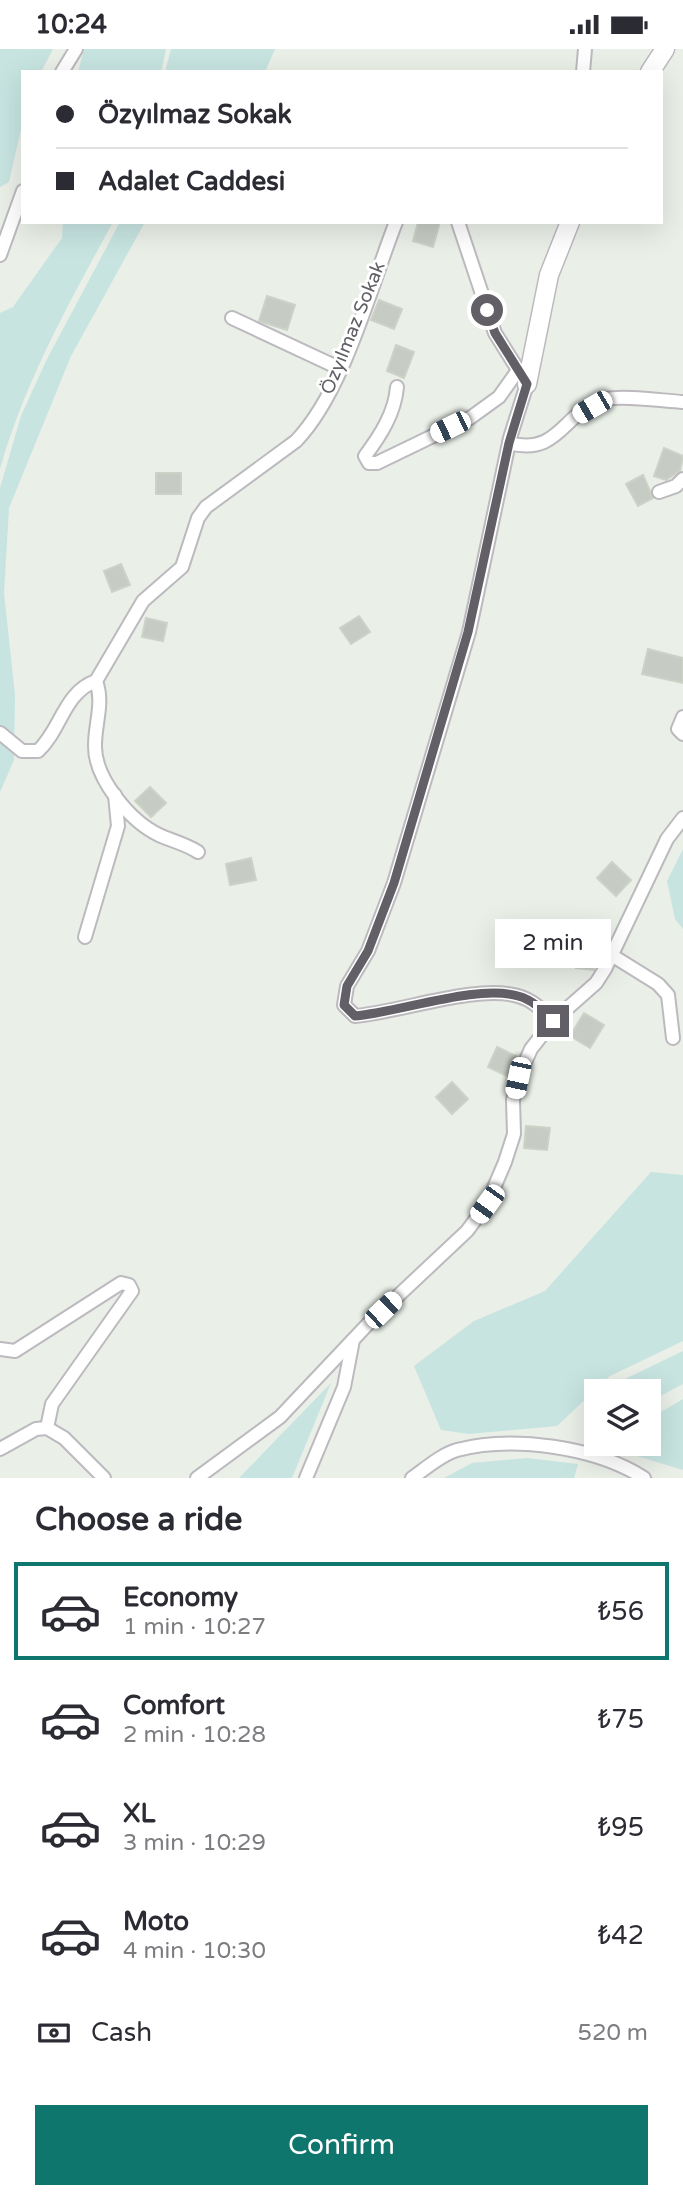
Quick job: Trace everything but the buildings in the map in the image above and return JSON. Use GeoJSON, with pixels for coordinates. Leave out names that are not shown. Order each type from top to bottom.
{"type":"FeatureCollection","features":[{"type":"Feature","properties":{"kind":"street"},"geometry":{"type":"LineString","coordinates":[[63,70],[76,49]]}},
{"type":"Feature","properties":{"kind":"street"},"geometry":{"type":"LineString","coordinates":[[583,70],[585,49]]}},
{"type":"Feature","properties":{"kind":"street"},"geometry":{"type":"LineString","coordinates":[[651,70],[665,49]]}},
{"type":"Feature","properties":{"kind":"street"},"geometry":{"type":"LineString","coordinates":[[0,255],[21,197]]}},
{"type":"Feature","properties":{"kind":"street","name":"Özyılmaz Sokak"},"geometry":{"type":"LineString","coordinates":[[96,681],[143,601],[182,566],[198,518],[206,507],[296,441],[308,428],[341,369],[395,224]]}},
{"type":"Feature","properties":{"kind":"street"},"geometry":{"type":"LineString","coordinates":[[459,224],[495,333],[523,376]]}},
{"type":"Feature","properties":{"kind":"street"},"geometry":{"type":"LineString","coordinates":[[553,1021],[537,1005],[518,996],[489,992],[374,1015],[355,1016],[344,1005],[347,986],[368,951],[394,883],[468,632],[523,376],[549,275],[569,224]]}},
{"type":"Feature","properties":{"kind":"street"},"geometry":{"type":"LineString","coordinates":[[233,318],[341,369]]}},
{"type":"Feature","properties":{"kind":"street"},"geometry":{"type":"LineString","coordinates":[[397,387],[396,399],[381,434],[365,456],[369,463],[377,463],[470,418],[523,376]]}},
{"type":"Feature","properties":{"kind":"street"},"geometry":{"type":"LineString","coordinates":[[509,443],[534,447],[548,441],[577,415],[607,398],[683,402]]}},
{"type":"Feature","properties":{"kind":"street"},"geometry":{"type":"LineString","coordinates":[[659,492],[676,486],[683,478]]}},
{"type":"Feature","properties":{"kind":"street"},"geometry":{"type":"LineString","coordinates":[[0,733],[22,751],[38,751],[45,744],[75,693],[96,681],[100,694],[96,757],[99,771],[137,819],[157,834],[198,852]]}},
{"type":"Feature","properties":{"kind":"street"},"geometry":{"type":"LineString","coordinates":[[683,717],[678,729],[683,734]]}},
{"type":"Feature","properties":{"kind":"street"},"geometry":{"type":"LineString","coordinates":[[85,937],[118,826],[114,792]]}},
{"type":"Feature","properties":{"kind":"street"},"geometry":{"type":"LineString","coordinates":[[197,1478],[280,1417],[353,1340],[467,1231],[487,1204],[514,1134],[513,1100],[518,1078],[531,1049],[553,1021],[596,983],[613,956],[667,839],[683,818]]}},
{"type":"Feature","properties":{"kind":"street"},"geometry":{"type":"LineString","coordinates":[[613,956],[658,984],[668,996],[673,1038]]}},
{"type":"Feature","properties":{"kind":"street"},"geometry":{"type":"LineString","coordinates":[[0,1349],[15,1351],[121,1283],[129,1285],[132,1291],[52,1404],[47,1428]]}},
{"type":"Feature","properties":{"kind":"street"},"geometry":{"type":"LineString","coordinates":[[306,1478],[344,1387],[353,1340]]}},
{"type":"Feature","properties":{"kind":"street"},"geometry":{"type":"LineString","coordinates":[[0,1448],[36,1429],[47,1428],[64,1439],[104,1478]]}},
{"type":"Feature","properties":{"kind":"street"},"geometry":{"type":"LineString","coordinates":[[412,1478],[455,1450],[509,1443],[590,1453],[645,1477]]}},
{"type":"Feature","properties":{"kind":"shaded area"},"geometry":{"type":"Polygon","coordinates":[[[0,49],[53,49],[42,70],[21,70],[21,130],[9,182],[0,187],[0,49]]]}},
{"type":"Feature","properties":{"kind":"shaded area"},"geometry":{"type":"Polygon","coordinates":[[[84,49],[166,49],[161,70],[79,70],[84,49]]]}},
{"type":"Feature","properties":{"kind":"shaded area"},"geometry":{"type":"Polygon","coordinates":[[[171,49],[275,49],[266,70],[166,70],[171,49]]]}},
{"type":"Feature","properties":{"kind":"shaded area"},"geometry":{"type":"Polygon","coordinates":[[[63,224],[112,224],[35,374],[0,469],[0,313],[13,307],[62,238],[63,224]]]}},
{"type":"Feature","properties":{"kind":"shaded area"},"geometry":{"type":"Polygon","coordinates":[[[119,224],[144,224],[71,356],[9,508],[4,593],[15,695],[14,760],[0,792],[0,488],[21,416],[46,361],[119,224]]]}},
{"type":"Feature","properties":{"kind":"shaded area"},"geometry":{"type":"Polygon","coordinates":[[[683,849],[683,929],[675,919],[667,881],[683,849]]]}},
{"type":"Feature","properties":{"kind":"shaded area"},"geometry":{"type":"Polygon","coordinates":[[[651,1172],[683,1175],[683,1341],[607,1379],[584,1379],[584,1401],[557,1426],[469,1434],[441,1430],[414,1366],[474,1321],[545,1291],[651,1172]]]}},
{"type":"Feature","properties":{"kind":"shaded area"},"geometry":{"type":"Polygon","coordinates":[[[683,1351],[683,1384],[661,1396],[661,1379],[625,1379],[683,1351]]]}},
{"type":"Feature","properties":{"kind":"shaded area"},"geometry":{"type":"Polygon","coordinates":[[[331,1383],[292,1478],[239,1478],[331,1383]]]}},
{"type":"Feature","properties":{"kind":"shaded area"},"geometry":{"type":"Polygon","coordinates":[[[683,1399],[683,1470],[637,1456],[661,1456],[661,1412],[683,1399]]]}},
{"type":"Feature","properties":{"kind":"shaded area"},"geometry":{"type":"Polygon","coordinates":[[[527,1458],[578,1464],[574,1478],[444,1478],[472,1463],[527,1458]]]}},
{"type":"Feature","properties":{"kind":"route"},"geometry":{"type":"LineString","coordinates":[[487,310],[495,333],[527,384],[509,443],[468,632],[394,883],[368,951],[347,986],[344,1005],[355,1016],[384,1014],[489,992],[518,996],[537,1005],[553,1021]]}}]}
